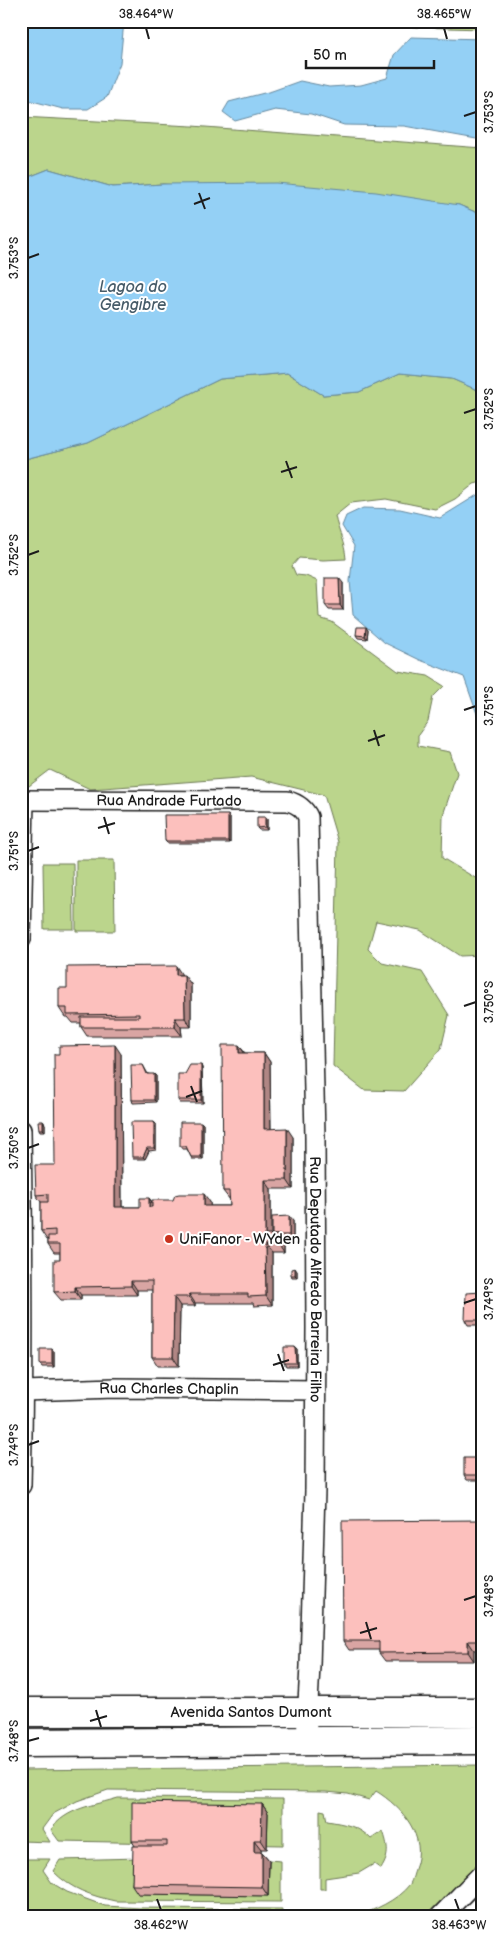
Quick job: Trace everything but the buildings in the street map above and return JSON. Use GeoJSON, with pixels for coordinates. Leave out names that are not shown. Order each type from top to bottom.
{"type":"FeatureCollection","features":[{"type":"Feature","properties":{"kind":"main road","name":"Avenida Santos Dumont"},"geometry":{"type":"LineString","coordinates":[[21,1712],[307,1714],[475,1712]]}},
{"type":"Feature","properties":{"kind":"main road"},"geometry":{"type":"LineString","coordinates":[[475,1712],[475,1740]]}},
{"type":"Feature","properties":{"kind":"main road"},"geometry":{"type":"LineString","coordinates":[[433,1740],[434,1713]]}},
{"type":"Feature","properties":{"kind":"main road","name":"Avenida Santos Dumont"},"geometry":{"type":"LineString","coordinates":[[21,1743],[475,1740]]}},
{"type":"Feature","properties":{"kind":"street","name":"Rua Andrade Furtado"},"geometry":{"type":"LineString","coordinates":[[23,800],[282,801],[296,804],[305,811],[308,817]]}},
{"type":"Feature","properties":{"kind":"street"},"geometry":{"type":"LineString","coordinates":[[21,939],[23,800]]}},
{"type":"Feature","properties":{"kind":"street","name":"Rua Deputado Alfredo Barreira Filho"},"geometry":{"type":"LineString","coordinates":[[306,1741],[315,1490],[315,1156],[310,837],[308,817]]}},
{"type":"Feature","properties":{"kind":"street"},"geometry":{"type":"LineString","coordinates":[[21,1130],[24,1391],[21,1486]]}},
{"type":"Feature","properties":{"kind":"street","name":"Rua Charles Chaplin"},"geometry":{"type":"LineString","coordinates":[[24,1391],[115,1388],[315,1390]]}},
{"type":"Feature","properties":{"kind":"street"},"geometry":{"type":"LineString","coordinates":[[21,1700],[21,1712]]}},
{"type":"Feature","properties":{"kind":"street"},"geometry":{"type":"LineString","coordinates":[[446,1915],[482,1874]]}},
{"type":"Feature","properties":{"kind":"street"},"geometry":{"type":"LineString","coordinates":[[469,1917],[482,1904]]}},
{"type":"Feature","properties":{"kind":"green space"},"geometry":{"type":"Polygon","coordinates":[[[380,21],[482,21],[482,29],[382,26],[380,21]]]}},
{"type":"Feature","properties":{"kind":"green space"},"geometry":{"type":"Polygon","coordinates":[[[21,117],[192,126],[482,148],[482,215],[459,205],[163,184],[113,187],[49,169],[21,180],[21,117]]]}},
{"type":"Feature","properties":{"kind":"green space"},"geometry":{"type":"Polygon","coordinates":[[[287,373],[323,395],[359,392],[399,374],[452,379],[482,392],[482,482],[474,484],[455,499],[435,509],[386,499],[351,503],[335,516],[346,559],[299,558],[292,566],[296,575],[306,576],[317,581],[319,618],[332,622],[398,671],[428,676],[444,686],[433,697],[428,721],[418,735],[418,746],[450,752],[457,773],[443,815],[442,858],[482,882],[482,955],[460,956],[420,930],[376,921],[368,949],[382,963],[422,972],[449,1015],[441,1049],[404,1091],[364,1090],[333,1066],[338,842],[324,795],[251,777],[90,789],[50,770],[25,789],[21,788],[21,460],[88,443],[220,379],[287,373]]]}},
{"type":"Feature","properties":{"kind":"green space"},"geometry":{"type":"Polygon","coordinates":[[[76,860],[114,860],[115,931],[76,931],[76,860]]]}},
{"type":"Feature","properties":{"kind":"green space"},"geometry":{"type":"Polygon","coordinates":[[[43,863],[73,863],[74,929],[44,929],[43,863]]]}},
{"type":"Feature","properties":{"kind":"green space"},"geometry":{"type":"Polygon","coordinates":[[[482,1765],[482,1860],[424,1917],[355,1917],[385,1904],[405,1890],[410,1884],[418,1857],[418,1846],[410,1824],[395,1805],[376,1791],[369,1800],[348,1794],[326,1792],[108,1790],[77,1801],[53,1814],[42,1829],[50,1842],[21,1841],[21,1770],[482,1765]]]}},
{"type":"Feature","properties":{"kind":"green space"},"geometry":{"type":"Polygon","coordinates":[[[118,1798],[283,1799],[283,1845],[59,1841],[51,1830],[72,1812],[118,1798]]]}},
{"type":"Feature","properties":{"kind":"green space"},"geometry":{"type":"Polygon","coordinates":[[[320,1810],[325,1811],[327,1821],[357,1828],[371,1839],[383,1831],[387,1850],[386,1859],[381,1869],[374,1864],[359,1873],[325,1878],[325,1889],[320,1889],[320,1810]]]}},
{"type":"Feature","properties":{"kind":"green space"},"geometry":{"type":"Polygon","coordinates":[[[139,1858],[139,1894],[268,1896],[269,1860],[281,1861],[281,1902],[115,1901],[82,1891],[67,1883],[53,1871],[60,1860],[139,1858]]]}},
{"type":"Feature","properties":{"kind":"green space"},"geometry":{"type":"Polygon","coordinates":[[[21,1859],[50,1859],[43,1870],[52,1883],[67,1892],[105,1906],[282,1909],[281,1917],[21,1917],[21,1859]]]}},
{"type":"Feature","properties":{"kind":"water"},"geometry":{"type":"Polygon","coordinates":[[[21,21],[124,21],[120,63],[107,97],[88,109],[63,109],[21,98],[21,21]]]}},
{"type":"Feature","properties":{"kind":"water"},"geometry":{"type":"Polygon","coordinates":[[[411,37],[482,39],[482,140],[404,126],[344,125],[311,114],[275,110],[235,121],[223,112],[229,102],[272,91],[300,81],[329,87],[361,85],[387,78],[394,55],[411,37]]]}},
{"type":"Feature","properties":{"kind":"water","name":"Lagoa do Gengibre"},"geometry":{"type":"Polygon","coordinates":[[[49,169],[113,187],[163,184],[276,183],[376,192],[459,205],[482,215],[482,392],[452,379],[399,374],[359,392],[323,395],[287,373],[220,379],[88,443],[21,460],[21,180],[49,169]]]}},
{"type":"Feature","properties":{"kind":"water"},"geometry":{"type":"Polygon","coordinates":[[[482,492],[482,728],[464,677],[420,660],[385,643],[353,615],[350,581],[354,546],[342,526],[346,516],[363,508],[400,509],[440,518],[482,492]]]}},
{"type":"Feature","properties":{"kind":"place","name":"UniFanor - WYden"},"geometry":{"type":"Point","coordinates":[169,1239]}}]}
